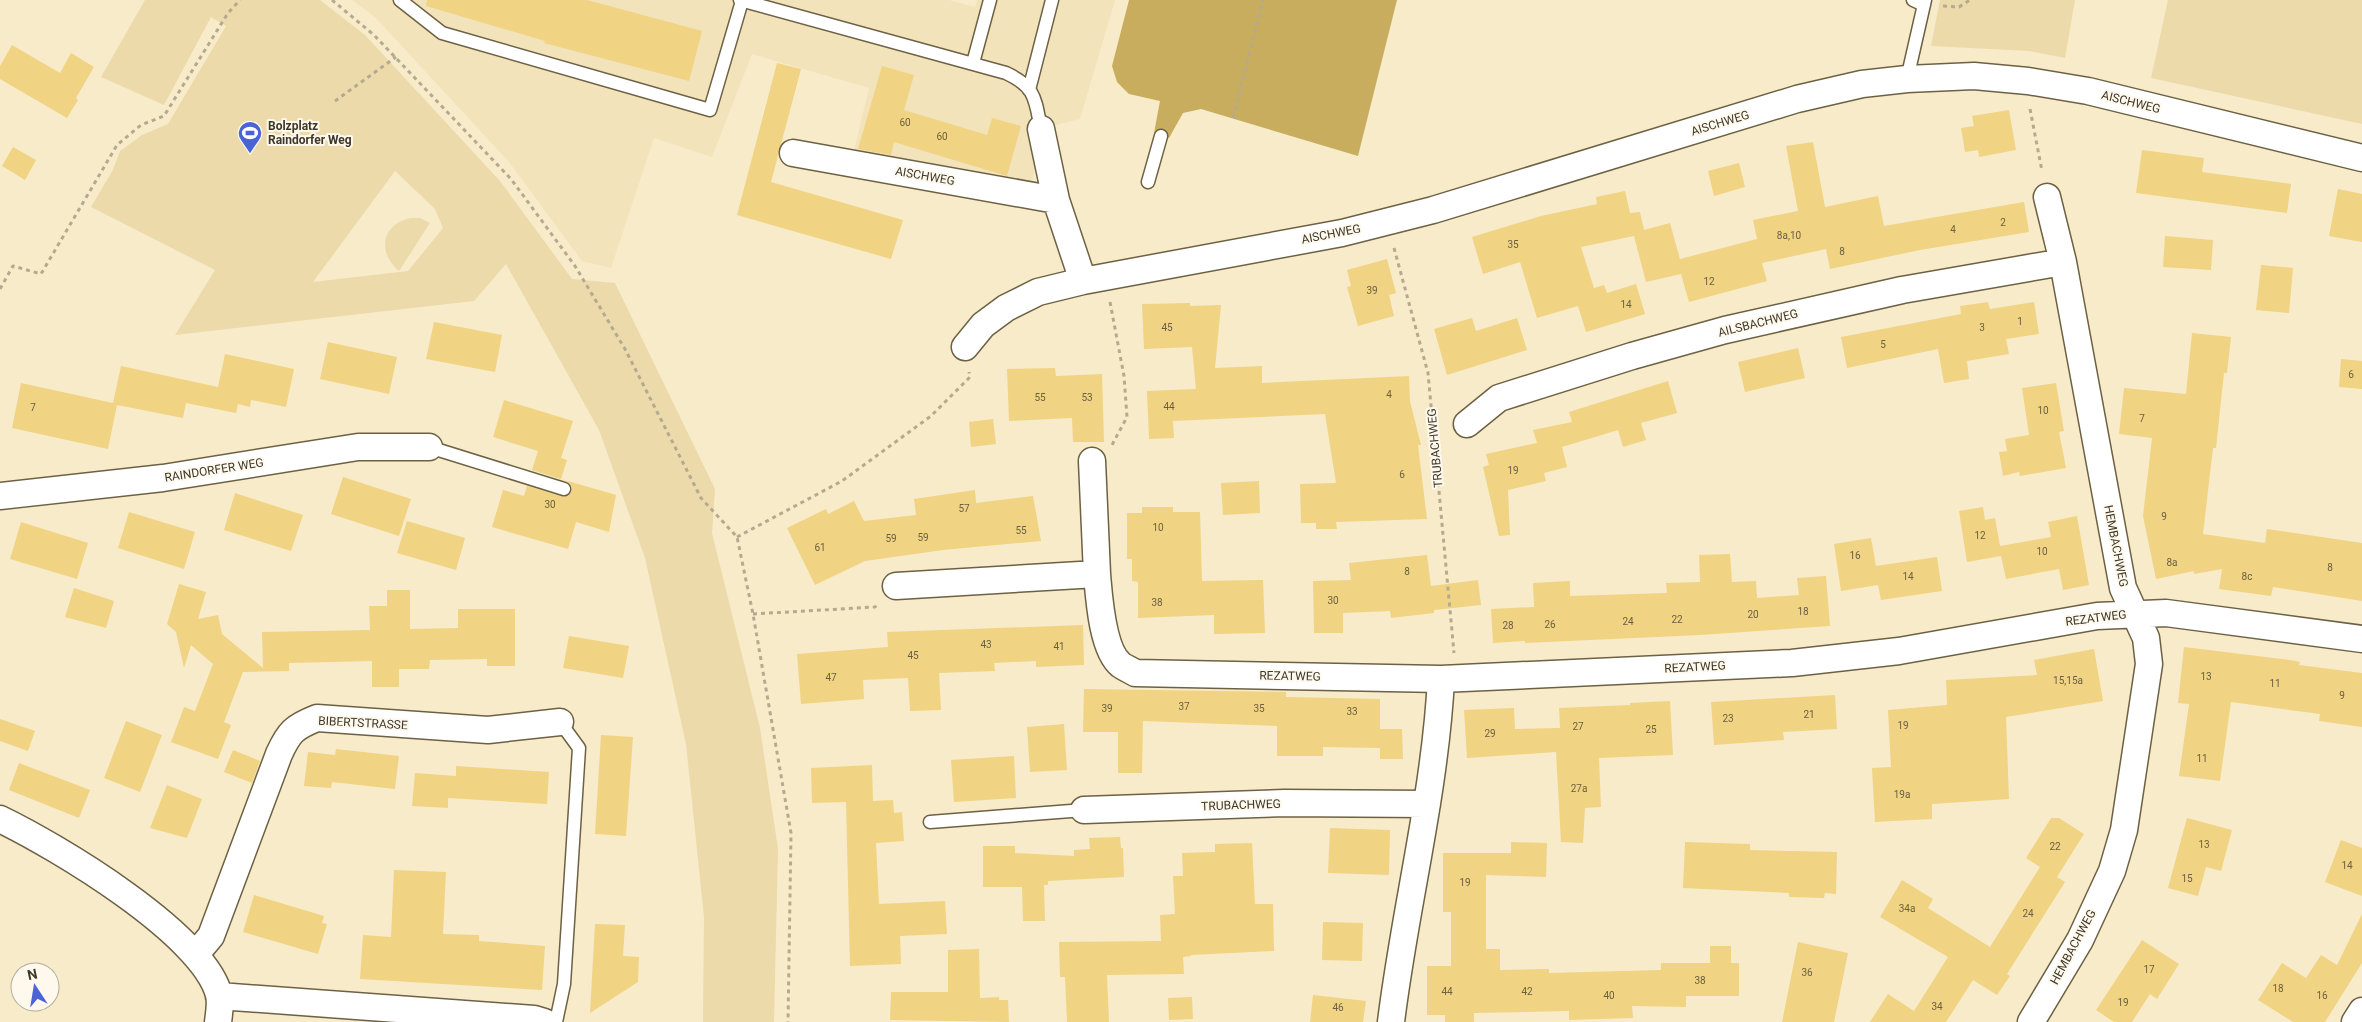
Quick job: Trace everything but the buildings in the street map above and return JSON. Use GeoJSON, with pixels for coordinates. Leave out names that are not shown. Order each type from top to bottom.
{"type":"FeatureCollection","features":[{"type":"Feature","properties":{"kind":"street","name":"AISCHWEG"},"geometry":{"type":"LineString","coordinates":[[965,347],[983,325],[1006,308],[1038,292],[1094,279],[1387,223],[1805,97],[1862,84],[1907,79],[1974,76],[2028,81],[2088,91],[2362,158]]}},
{"type":"Feature","properties":{"kind":"street"},"geometry":{"type":"LineString","coordinates":[[1041,129],[1056,200],[1094,279]]}},
{"type":"Feature","properties":{"kind":"street","name":"AISCHWEG"},"geometry":{"type":"LineString","coordinates":[[793,153],[1056,200]]}},
{"type":"Feature","properties":{"kind":"street","name":"HEMBACHWEG"},"geometry":{"type":"LineString","coordinates":[[2031,1022],[2080,940],[2112,871],[2124,830],[2149,664],[2146,638],[2123,588],[2063,262],[2047,197]]}},
{"type":"Feature","properties":{"kind":"street","name":"AILSBACHWEG"},"geometry":{"type":"LineString","coordinates":[[1467,424],[1499,398],[1632,356],[1724,330],[1902,290],[2063,262]]}},
{"type":"Feature","properties":{"kind":"street","name":"RAINDORFER WEG"},"geometry":{"type":"LineString","coordinates":[[0,496],[162,478],[358,447],[429,447]]}},
{"type":"Feature","properties":{"kind":"street","name":"REZATWEG"},"geometry":{"type":"LineString","coordinates":[[1092,461],[1100,604],[1111,650],[1120,665],[1135,673],[1449,679],[1792,663],[1898,651],[2097,616],[2166,613],[2362,639]]}},
{"type":"Feature","properties":{"kind":"street"},"geometry":{"type":"LineString","coordinates":[[896,586],[1098,574]]}},
{"type":"Feature","properties":{"kind":"street"},"geometry":{"type":"LineString","coordinates":[[1391,1022],[1427,804],[1439,718],[1449,679]]}},
{"type":"Feature","properties":{"kind":"street","name":"BIBERTSTRASSE"},"geometry":{"type":"LineString","coordinates":[[196,954],[211,936],[279,754],[288,736],[298,725],[317,718],[488,730],[560,722]]}},
{"type":"Feature","properties":{"kind":"street","name":"TRUBACHWEG"},"geometry":{"type":"LineString","coordinates":[[1084,810],[1284,803],[1427,804]]}},
{"type":"Feature","properties":{"kind":"street"},"geometry":{"type":"LineString","coordinates":[[0,819],[28,833],[87,868],[152,916],[196,954],[208,972],[219,996],[218,1022]]}},
{"type":"Feature","properties":{"kind":"street"},"geometry":{"type":"LineString","coordinates":[[219,996],[544,1022]]}},
{"type":"Feature","properties":{"kind":"street"},"geometry":{"type":"LineString","coordinates":[[2355,1022],[2362,1011]]}},
{"type":"Feature","properties":{"kind":"lane"},"geometry":{"type":"LineString","coordinates":[[400,0],[442,33],[710,110],[742,0],[1006,73],[1023,81],[1029,90],[1034,99],[1041,129]]}},
{"type":"Feature","properties":{"kind":"lane"},"geometry":{"type":"LineString","coordinates":[[973,63],[990,0]]}},
{"type":"Feature","properties":{"kind":"lane"},"geometry":{"type":"LineString","coordinates":[[1029,90],[1052,0]]}},
{"type":"Feature","properties":{"kind":"lane"},"geometry":{"type":"LineString","coordinates":[[1907,79],[1921,2]]}},
{"type":"Feature","properties":{"kind":"lane"},"geometry":{"type":"LineString","coordinates":[[1148,182],[1161,136]]}},
{"type":"Feature","properties":{"kind":"lane"},"geometry":{"type":"LineString","coordinates":[[429,447],[564,489]]}},
{"type":"Feature","properties":{"kind":"lane"},"geometry":{"type":"LineString","coordinates":[[556,1022],[564,984],[579,748],[560,722]]}},
{"type":"Feature","properties":{"kind":"lane"},"geometry":{"type":"LineString","coordinates":[[930,822],[1084,810]]}},
{"type":"Feature","properties":{"kind":"path"},"geometry":{"type":"LineString","coordinates":[[0,289],[13,266],[41,274],[117,145],[141,125],[164,116],[228,13],[240,0]]}},
{"type":"Feature","properties":{"kind":"path"},"geometry":{"type":"LineString","coordinates":[[332,0],[374,35],[511,179],[575,266],[625,349],[701,498],[737,537],[753,614],[791,833],[788,1022]]}},
{"type":"Feature","properties":{"kind":"path"},"geometry":{"type":"LineString","coordinates":[[1233,118],[1263,0]]}},
{"type":"Feature","properties":{"kind":"path"},"geometry":{"type":"LineString","coordinates":[[1921,2],[1959,7],[1970,0]]}},
{"type":"Feature","properties":{"kind":"path"},"geometry":{"type":"LineString","coordinates":[[335,101],[396,58]]}},
{"type":"Feature","properties":{"kind":"path"},"geometry":{"type":"LineString","coordinates":[[2028,81],[2029,102],[2047,197]]}},
{"type":"Feature","properties":{"kind":"path","name":"TRUBACHWEG"},"geometry":{"type":"LineString","coordinates":[[1387,223],[1428,373],[1449,679]]}},
{"type":"Feature","properties":{"kind":"path"},"geometry":{"type":"LineString","coordinates":[[1092,461],[1109,451],[1127,417],[1124,376],[1094,279]]}},
{"type":"Feature","properties":{"kind":"path"},"geometry":{"type":"LineString","coordinates":[[737,537],[842,481],[931,416],[970,377],[965,347]]}},
{"type":"Feature","properties":{"kind":"path"},"geometry":{"type":"LineString","coordinates":[[753,614],[875,607],[896,586]]}},
{"type":"Feature","properties":{"kind":"shaded area"},"geometry":{"type":"Polygon","coordinates":[[[145,0],[320,0],[365,35],[500,181],[572,279],[615,283],[715,489],[712,533],[760,728],[778,849],[774,1022],[703,1022],[704,917],[686,744],[645,558],[599,430],[506,264],[474,301],[175,335],[215,270],[91,207],[113,170],[120,151],[142,135],[168,124],[226,26],[211,17],[164,105],[101,77],[145,0]],[[395,171],[313,282],[408,271],[443,228],[435,209],[395,171]]]}},
{"type":"Feature","properties":{"kind":"shaded area"},"geometry":{"type":"Polygon","coordinates":[[[352,0],[949,0],[975,7],[977,0],[1115,0],[1080,119],[1041,129],[1031,191],[853,155],[869,88],[752,54],[712,157],[654,138],[611,268],[582,261],[509,162],[375,17],[352,0]]]}},
{"type":"Feature","properties":{"kind":"shaded area"},"geometry":{"type":"Polygon","coordinates":[[[1129,0],[1397,0],[1358,156],[1201,109],[1183,113],[1169,138],[1154,133],[1160,101],[1129,94],[1117,82],[1112,66],[1129,0]]]}},
{"type":"Feature","properties":{"kind":"shaded area"},"geometry":{"type":"Polygon","coordinates":[[[1940,0],[2075,0],[2065,58],[2029,51],[1931,46],[1940,0]]]}},
{"type":"Feature","properties":{"kind":"shaded area"},"geometry":{"type":"Polygon","coordinates":[[[2168,0],[2362,0],[2362,124],[2151,78],[2168,0]]]}},
{"type":"Feature","properties":{"kind":"shaded area"},"geometry":{"type":"Polygon","coordinates":[[[411,218],[420,218],[430,223],[399,271],[387,256],[386,240],[393,226],[411,218]]]}},
{"type":"Feature","properties":{"kind":"place","name":"Bolzplatz Raindorfer Weg"},"geometry":{"type":"Point","coordinates":[250,154]}}]}
